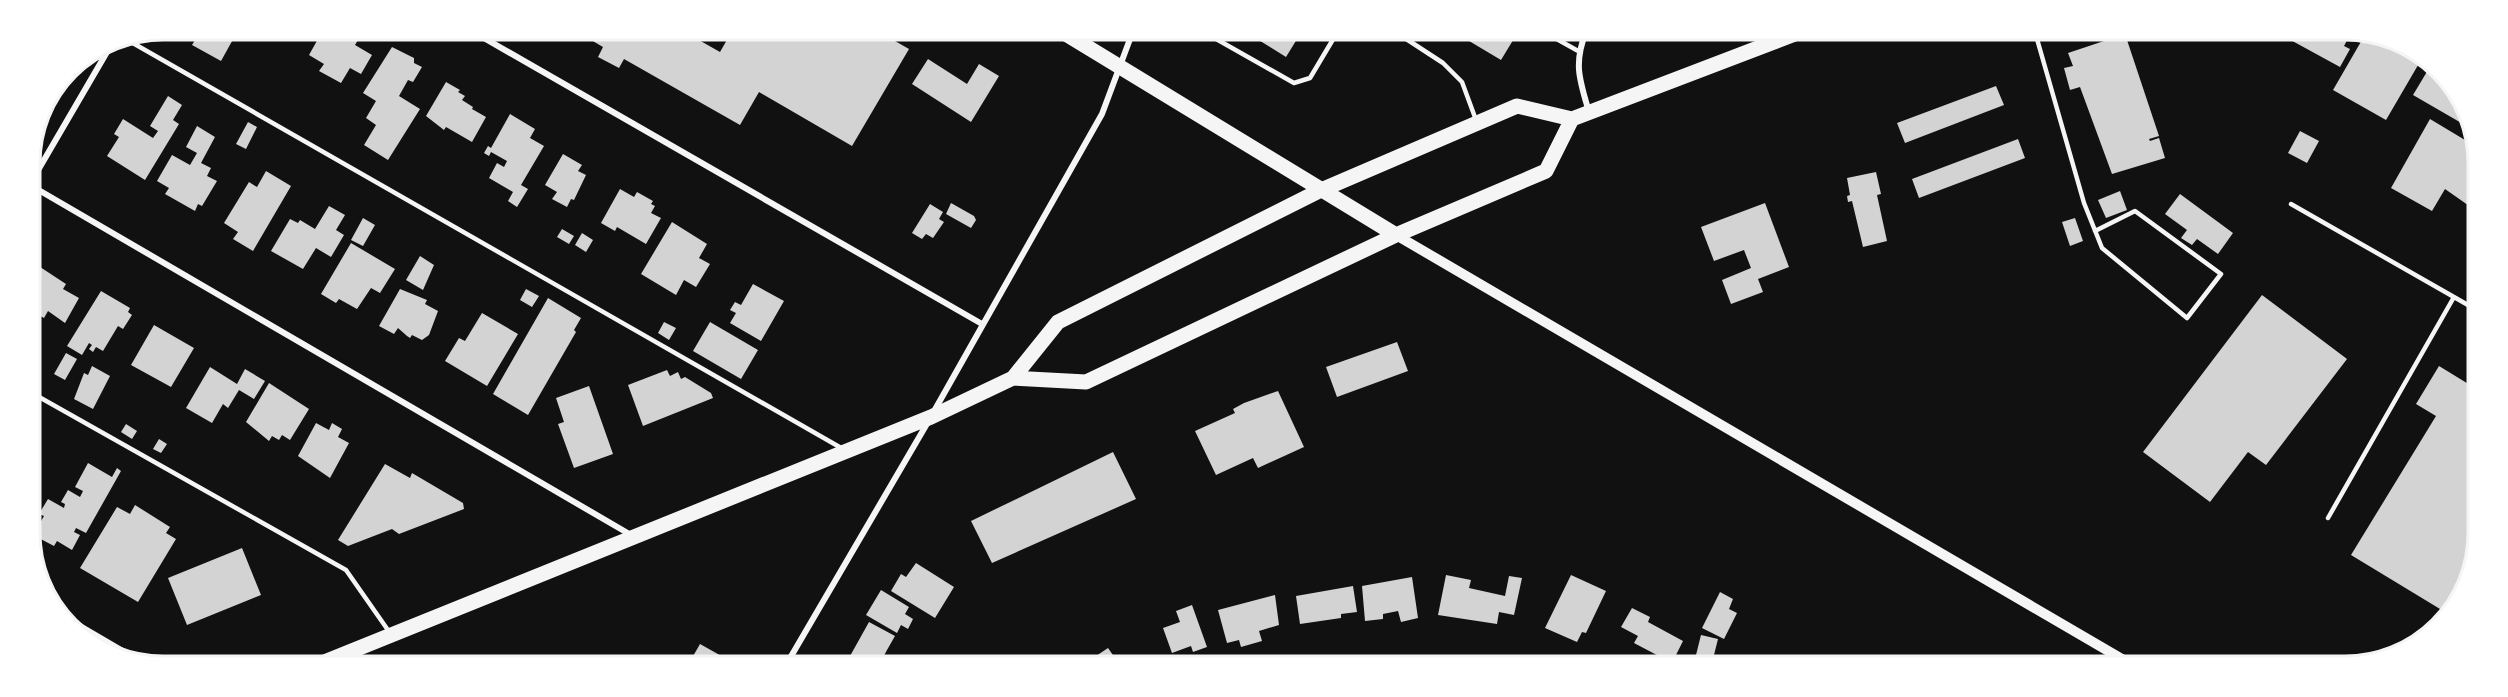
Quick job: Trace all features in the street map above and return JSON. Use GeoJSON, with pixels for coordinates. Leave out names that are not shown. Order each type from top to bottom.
{"type":"FeatureCollection","features":[{"type":"Feature","properties":{"kind":"main road"},"geometry":{"type":"LineString","coordinates":[[1076,40],[1395,235]]}},
{"type":"Feature","properties":{"kind":"main road"},"geometry":{"type":"LineString","coordinates":[[338,656],[636,538],[931,417],[1013,378],[1058,322],[1320,191],[1477,123],[1517,106],[1572,119],[1779,40]]}},
{"type":"Feature","properties":{"kind":"main road"},"geometry":{"type":"LineString","coordinates":[[1013,378],[1086,382],[1395,235],[1546,171],[1572,119]]}},
{"type":"Feature","properties":{"kind":"street"},"geometry":{"type":"LineString","coordinates":[[487,40],[982,324]]}},
{"type":"Feature","properties":{"kind":"street"},"geometry":{"type":"LineString","coordinates":[[791,656],[931,417],[1102,114],[1129,40]]}},
{"type":"Feature","properties":{"kind":"street"},"geometry":{"type":"LineString","coordinates":[[1584,40],[1580,52],[1579,78],[1590,113]]}},
{"type":"Feature","properties":{"kind":"street"},"geometry":{"type":"LineString","coordinates":[[41,165],[105,55]]}},
{"type":"Feature","properties":{"kind":"street"},"geometry":{"type":"LineString","coordinates":[[41,190],[636,538]]}},
{"type":"Feature","properties":{"kind":"street"},"geometry":{"type":"LineString","coordinates":[[1395,235],[2117,656]]}},
{"type":"Feature","properties":{"kind":"street"},"geometry":{"type":"LineString","coordinates":[[91,632],[112,645]]}},
{"type":"Feature","properties":{"kind":"lane"},"geometry":{"type":"LineString","coordinates":[[1218,40],[1294,83],[1310,78],[1333,40]]}},
{"type":"Feature","properties":{"kind":"lane"},"geometry":{"type":"LineString","coordinates":[[1407,40],[1443,63],[1462,82],[1477,123]]}},
{"type":"Feature","properties":{"kind":"lane"},"geometry":{"type":"LineString","coordinates":[[1558,40],[1580,52]]}},
{"type":"Feature","properties":{"kind":"lane"},"geometry":{"type":"LineString","coordinates":[[2037,40],[2084,203],[2095,231],[2102,248],[2187,318],[2221,274],[2135,211],[2095,231]]}},
{"type":"Feature","properties":{"kind":"lane"},"geometry":{"type":"LineString","coordinates":[[135,44],[847,451]]}},
{"type":"Feature","properties":{"kind":"lane"},"geometry":{"type":"LineString","coordinates":[[2291,204],[2468,305]]}},
{"type":"Feature","properties":{"kind":"lane"},"geometry":{"type":"LineString","coordinates":[[2328,518],[2454,297]]}},
{"type":"Feature","properties":{"kind":"lane"},"geometry":{"type":"LineString","coordinates":[[40,398],[346,570],[392,635]]}},
{"type":"Feature","properties":{"kind":"building"},"geometry":{"type":"Polygon","coordinates":[[[195,40],[233,40],[221,61],[192,45],[195,40]]]}},
{"type":"Feature","properties":{"kind":"building"},"geometry":{"type":"Polygon","coordinates":[[[317,40],[358,40],[355,45],[372,55],[361,74],[350,68],[341,83],[319,71],[324,64],[309,55],[317,40]]]}},
{"type":"Feature","properties":{"kind":"building"},"geometry":{"type":"Polygon","coordinates":[[[591,40],[699,40],[720,52],[727,40],[893,40],[909,49],[852,146],[759,92],[740,125],[624,59],[619,68],[598,57],[603,47],[591,40]]]}},
{"type":"Feature","properties":{"kind":"building"},"geometry":{"type":"Polygon","coordinates":[[[1259,40],[1296,40],[1286,57],[1259,40]]]}},
{"type":"Feature","properties":{"kind":"building"},"geometry":{"type":"Polygon","coordinates":[[[1467,40],[1513,40],[1501,60],[1467,40]]]}},
{"type":"Feature","properties":{"kind":"building"},"geometry":{"type":"Polygon","coordinates":[[[2107,40],[2127,40],[2159,136],[2149,139],[2150,141],[2159,138],[2165,158],[2112,174],[2080,87],[2070,90],[2064,68],[2073,66],[2068,53],[2107,40]]]}},
{"type":"Feature","properties":{"kind":"building"},"geometry":{"type":"Polygon","coordinates":[[[2291,40],[2347,40],[2344,46],[2350,49],[2340,67],[2291,40]]]}},
{"type":"Feature","properties":{"kind":"building"},"geometry":{"type":"Polygon","coordinates":[[[2361,42],[2399,53],[2418,65],[2386,120],[2333,90],[2361,42]]]}},
{"type":"Feature","properties":{"kind":"building"},"geometry":{"type":"Polygon","coordinates":[[[392,47],[414,58],[414,63],[422,67],[413,82],[408,80],[399,96],[420,109],[388,160],[364,145],[376,125],[366,118],[376,101],[363,93],[392,47]]]}},
{"type":"Feature","properties":{"kind":"building"},"geometry":{"type":"Polygon","coordinates":[[[928,59],[967,84],[979,64],[999,76],[971,122],[912,84],[928,59]]]}},
{"type":"Feature","properties":{"kind":"building"},"geometry":{"type":"Polygon","coordinates":[[[2426,73],[2451,102],[2460,122],[2413,95],[2426,73]]]}},
{"type":"Feature","properties":{"kind":"building"},"geometry":{"type":"Polygon","coordinates":[[[446,82],[460,90],[458,92],[465,96],[462,100],[473,107],[472,109],[486,117],[472,142],[446,127],[444,130],[426,116],[446,82]]]}},
{"type":"Feature","properties":{"kind":"building"},"geometry":{"type":"Polygon","coordinates":[[[1996,86],[2004,105],[1905,143],[1897,123],[1996,86]]]}},
{"type":"Feature","properties":{"kind":"building"},"geometry":{"type":"Polygon","coordinates":[[[168,96],[182,105],[173,120],[179,124],[145,180],[107,156],[119,137],[114,134],[123,119],[153,138],[158,131],[150,126],[168,96]]]}},
{"type":"Feature","properties":{"kind":"building"},"geometry":{"type":"Polygon","coordinates":[[[510,114],[535,129],[530,138],[544,146],[521,185],[528,189],[517,207],[508,201],[513,192],[489,178],[497,163],[504,167],[507,161],[491,152],[489,156],[484,153],[488,146],[491,148],[510,114]]]}},
{"type":"Feature","properties":{"kind":"building"},"geometry":{"type":"Polygon","coordinates":[[[2430,119],[2465,140],[2468,164],[2468,205],[2445,189],[2432,211],[2391,188],[2430,119]]]}},
{"type":"Feature","properties":{"kind":"building"},"geometry":{"type":"Polygon","coordinates":[[[248,122],[257,127],[246,149],[236,144],[248,122]]]}},
{"type":"Feature","properties":{"kind":"building"},"geometry":{"type":"Polygon","coordinates":[[[197,126],[215,137],[201,163],[211,168],[207,176],[217,181],[202,206],[198,204],[195,211],[165,194],[169,188],[157,181],[172,155],[190,165],[197,153],[186,147],[197,126]]]}},
{"type":"Feature","properties":{"kind":"building"},"geometry":{"type":"Polygon","coordinates":[[[2300,131],[2319,141],[2307,163],[2288,153],[2300,131]]]}},
{"type":"Feature","properties":{"kind":"building"},"geometry":{"type":"Polygon","coordinates":[[[2018,139],[2025,158],[1919,198],[1912,179],[2018,139]]]}},
{"type":"Feature","properties":{"kind":"building"},"geometry":{"type":"Polygon","coordinates":[[[563,154],[582,165],[578,171],[586,175],[574,200],[571,199],[567,207],[552,199],[557,192],[545,185],[563,154]]]}},
{"type":"Feature","properties":{"kind":"building"},"geometry":{"type":"Polygon","coordinates":[[[266,171],[291,186],[253,251],[233,239],[238,232],[224,223],[249,182],[257,187],[266,171]]]}},
{"type":"Feature","properties":{"kind":"building"},"geometry":{"type":"Polygon","coordinates":[[[1876,172],[1881,194],[1877,195],[1887,241],[1863,247],[1852,201],[1848,202],[1847,196],[1850,195],[1847,178],[1876,172]]]}},
{"type":"Feature","properties":{"kind":"building"},"geometry":{"type":"Polygon","coordinates":[[[620,189],[634,197],[637,192],[653,201],[651,204],[655,206],[651,213],[661,218],[646,244],[617,227],[615,231],[601,223],[620,189]]]}},
{"type":"Feature","properties":{"kind":"building"},"geometry":{"type":"Polygon","coordinates":[[[2120,191],[2127,210],[2106,218],[2098,200],[2120,191]]]}},
{"type":"Feature","properties":{"kind":"building"},"geometry":{"type":"Polygon","coordinates":[[[2180,194],[2233,233],[2218,254],[2197,239],[2192,245],[2181,238],[2187,230],[2165,214],[2180,194]]]}},
{"type":"Feature","properties":{"kind":"building"},"geometry":{"type":"Polygon","coordinates":[[[951,203],[974,216],[976,220],[971,228],[946,214],[951,203]]]}},
{"type":"Feature","properties":{"kind":"building"},"geometry":{"type":"Polygon","coordinates":[[[1765,203],[1789,267],[1758,279],[1763,292],[1731,304],[1722,280],[1751,268],[1744,250],[1714,261],[1701,227],[1765,203]]]}},
{"type":"Feature","properties":{"kind":"building"},"geometry":{"type":"Polygon","coordinates":[[[930,204],[943,212],[939,219],[944,222],[933,238],[926,234],[922,239],[912,233],[930,204]]]}},
{"type":"Feature","properties":{"kind":"building"},"geometry":{"type":"Polygon","coordinates":[[[329,206],[345,215],[336,230],[344,235],[331,257],[316,248],[303,269],[271,251],[290,219],[298,223],[300,220],[315,229],[329,206]]]}},
{"type":"Feature","properties":{"kind":"building"},"geometry":{"type":"Polygon","coordinates":[[[363,218],[375,225],[363,246],[351,240],[363,218]]]}},
{"type":"Feature","properties":{"kind":"building"},"geometry":{"type":"Polygon","coordinates":[[[2075,218],[2083,241],[2070,246],[2062,222],[2075,218]]]}},
{"type":"Feature","properties":{"kind":"building"},"geometry":{"type":"Polygon","coordinates":[[[672,222],[707,244],[699,258],[710,264],[696,287],[684,280],[676,295],[641,274],[672,222]]]}},
{"type":"Feature","properties":{"kind":"building"},"geometry":{"type":"Polygon","coordinates":[[[562,229],[574,236],[569,244],[557,237],[562,229]]]}},
{"type":"Feature","properties":{"kind":"building"},"geometry":{"type":"Polygon","coordinates":[[[582,233],[593,240],[586,252],[575,245],[582,233]]]}},
{"type":"Feature","properties":{"kind":"building"},"geometry":{"type":"Polygon","coordinates":[[[351,243],[395,269],[380,293],[371,288],[357,309],[339,299],[336,303],[321,294],[351,243]]]}},
{"type":"Feature","properties":{"kind":"building"},"geometry":{"type":"Polygon","coordinates":[[[420,256],[434,265],[423,290],[406,280],[420,256]]]}},
{"type":"Feature","properties":{"kind":"building"},"geometry":{"type":"Polygon","coordinates":[[[41,267],[66,284],[63,289],[79,298],[65,323],[48,311],[44,318],[41,316],[41,267]]]}},
{"type":"Feature","properties":{"kind":"building"},"geometry":{"type":"Polygon","coordinates":[[[753,284],[784,301],[761,341],[730,323],[736,313],[730,310],[735,302],[741,305],[753,284]]]}},
{"type":"Feature","properties":{"kind":"building"},"geometry":{"type":"Polygon","coordinates":[[[400,289],[427,300],[425,304],[438,311],[429,335],[422,340],[412,335],[410,338],[398,328],[394,334],[379,326],[400,289]]]}},
{"type":"Feature","properties":{"kind":"building"},"geometry":{"type":"Polygon","coordinates":[[[526,289],[539,296],[532,307],[520,300],[526,289]]]}},
{"type":"Feature","properties":{"kind":"building"},"geometry":{"type":"Polygon","coordinates":[[[101,291],[130,308],[128,312],[132,315],[123,329],[118,326],[103,351],[96,347],[93,352],[89,349],[92,345],[89,343],[82,355],[67,346],[101,291]]]}},
{"type":"Feature","properties":{"kind":"building"},"geometry":{"type":"Polygon","coordinates":[[[2262,295],[2347,359],[2266,465],[2248,452],[2210,502],[2143,452],[2262,295]]]}},
{"type":"Feature","properties":{"kind":"building"},"geometry":{"type":"Polygon","coordinates":[[[548,298],[581,318],[574,330],[576,332],[528,415],[493,394],[548,298]]]}},
{"type":"Feature","properties":{"kind":"building"},"geometry":{"type":"Polygon","coordinates":[[[482,313],[518,334],[487,386],[445,361],[459,338],[465,341],[482,313]]]}},
{"type":"Feature","properties":{"kind":"building"},"geometry":{"type":"Polygon","coordinates":[[[664,322],[676,328],[669,340],[658,333],[664,322]]]}},
{"type":"Feature","properties":{"kind":"building"},"geometry":{"type":"Polygon","coordinates":[[[710,322],[758,350],[741,379],[693,351],[710,322]]]}},
{"type":"Feature","properties":{"kind":"building"},"geometry":{"type":"Polygon","coordinates":[[[154,325],[194,348],[171,387],[131,365],[154,325]]]}},
{"type":"Feature","properties":{"kind":"building"},"geometry":{"type":"Polygon","coordinates":[[[1397,342],[1408,371],[1337,397],[1326,367],[1397,342]]]}},
{"type":"Feature","properties":{"kind":"building"},"geometry":{"type":"Polygon","coordinates":[[[66,353],[77,359],[65,380],[54,374],[66,353]]]}},
{"type":"Feature","properties":{"kind":"building"},"geometry":{"type":"Polygon","coordinates":[[[92,366],[110,376],[93,409],[74,399],[84,373],[88,375],[92,366]]]}},
{"type":"Feature","properties":{"kind":"building"},"geometry":{"type":"Polygon","coordinates":[[[2439,366],[2468,384],[2468,533],[2461,573],[2451,595],[2441,609],[2351,555],[2436,416],[2416,404],[2439,366]]]}},
{"type":"Feature","properties":{"kind":"building"},"geometry":{"type":"Polygon","coordinates":[[[210,367],[237,384],[245,369],[265,381],[254,399],[239,390],[228,408],[223,404],[212,423],[186,408],[210,367]]]}},
{"type":"Feature","properties":{"kind":"building"},"geometry":{"type":"Polygon","coordinates":[[[667,370],[670,376],[678,372],[681,379],[685,377],[711,393],[713,398],[643,426],[628,385],[667,370]]]}},
{"type":"Feature","properties":{"kind":"building"},"geometry":{"type":"Polygon","coordinates":[[[269,383],[309,409],[290,440],[282,435],[279,440],[272,436],[269,441],[246,422],[269,383]]]}},
{"type":"Feature","properties":{"kind":"building"},"geometry":{"type":"Polygon","coordinates":[[[589,386],[613,454],[574,468],[558,424],[564,422],[556,398],[589,386]]]}},
{"type":"Feature","properties":{"kind":"building"},"geometry":{"type":"Polygon","coordinates":[[[1278,391],[1304,447],[1258,468],[1253,458],[1216,475],[1195,431],[1235,413],[1233,409],[1244,403],[1278,391]]]}},
{"type":"Feature","properties":{"kind":"building"},"geometry":{"type":"Polygon","coordinates":[[[316,423],[329,430],[332,423],[342,429],[338,437],[349,443],[330,478],[298,456],[316,423]]]}},
{"type":"Feature","properties":{"kind":"building"},"geometry":{"type":"Polygon","coordinates":[[[126,424],[137,431],[132,439],[121,432],[126,424]]]}},
{"type":"Feature","properties":{"kind":"building"},"geometry":{"type":"Polygon","coordinates":[[[159,439],[167,444],[161,453],[153,449],[159,439]]]}},
{"type":"Feature","properties":{"kind":"building"},"geometry":{"type":"Polygon","coordinates":[[[1113,452],[1136,499],[992,563],[971,521],[1113,452]]]}},
{"type":"Feature","properties":{"kind":"building"},"geometry":{"type":"Polygon","coordinates":[[[88,463],[112,477],[117,468],[121,471],[86,533],[76,528],[74,532],[80,535],[72,550],[57,541],[54,546],[41,539],[40,523],[44,516],[40,512],[48,499],[64,508],[65,504],[61,502],[68,490],[80,497],[83,491],[75,487],[88,463]]]}},
{"type":"Feature","properties":{"kind":"building"},"geometry":{"type":"Polygon","coordinates":[[[385,464],[410,478],[412,473],[463,503],[464,509],[399,534],[392,529],[348,546],[338,540],[385,464]]]}},
{"type":"Feature","properties":{"kind":"building"},"geometry":{"type":"Polygon","coordinates":[[[135,505],[170,527],[166,533],[176,539],[138,602],[80,568],[117,507],[130,514],[135,505]]]}},
{"type":"Feature","properties":{"kind":"building"},"geometry":{"type":"Polygon","coordinates":[[[242,548],[261,595],[187,625],[168,578],[242,548]]]}},
{"type":"Feature","properties":{"kind":"building"},"geometry":{"type":"Polygon","coordinates":[[[916,563],[954,587],[935,618],[891,591],[901,574],[906,577],[916,563]]]}},
{"type":"Feature","properties":{"kind":"building"},"geometry":{"type":"Polygon","coordinates":[[[1446,575],[1471,580],[1469,588],[1505,596],[1509,576],[1522,578],[1514,615],[1499,612],[1497,624],[1438,615],[1446,575]]]}},
{"type":"Feature","properties":{"kind":"building"},"geometry":{"type":"Polygon","coordinates":[[[1571,575],[1606,591],[1586,633],[1582,632],[1577,642],[1545,628],[1571,575]]]}},
{"type":"Feature","properties":{"kind":"building"},"geometry":{"type":"Polygon","coordinates":[[[1412,577],[1418,618],[1401,622],[1398,611],[1383,614],[1383,619],[1365,621],[1362,586],[1412,577]]]}},
{"type":"Feature","properties":{"kind":"building"},"geometry":{"type":"Polygon","coordinates":[[[1353,586],[1357,612],[1341,614],[1341,618],[1300,624],[1296,596],[1353,586]]]}},
{"type":"Feature","properties":{"kind":"building"},"geometry":{"type":"Polygon","coordinates":[[[881,590],[909,607],[905,614],[913,619],[908,629],[901,625],[897,633],[866,615],[881,590]]]}},
{"type":"Feature","properties":{"kind":"building"},"geometry":{"type":"Polygon","coordinates":[[[1720,592],[1733,599],[1729,609],[1737,613],[1724,639],[1702,628],[1720,592]]]}},
{"type":"Feature","properties":{"kind":"building"},"geometry":{"type":"Polygon","coordinates":[[[1275,595],[1279,625],[1259,631],[1262,641],[1241,647],[1239,640],[1227,643],[1218,610],[1275,595]]]}},
{"type":"Feature","properties":{"kind":"building"},"geometry":{"type":"Polygon","coordinates":[[[1192,605],[1207,647],[1193,652],[1191,646],[1172,653],[1163,628],[1180,622],[1176,611],[1192,605]]]}},
{"type":"Feature","properties":{"kind":"building"},"geometry":{"type":"Polygon","coordinates":[[[1632,608],[1650,617],[1648,622],[1683,641],[1676,656],[1659,656],[1634,643],[1638,636],[1621,627],[1632,608]]]}},
{"type":"Feature","properties":{"kind":"building"},"geometry":{"type":"Polygon","coordinates":[[[869,622],[895,636],[884,656],[850,656],[869,622]]]}},
{"type":"Feature","properties":{"kind":"building"},"geometry":{"type":"Polygon","coordinates":[[[1701,635],[1718,639],[1714,656],[1696,655],[1701,635]]]}},
{"type":"Feature","properties":{"kind":"building"},"geometry":{"type":"Polygon","coordinates":[[[700,644],[721,656],[693,656],[700,644]]]}},
{"type":"Feature","properties":{"kind":"building"},"geometry":{"type":"Polygon","coordinates":[[[1108,648],[1114,656],[1096,656],[1108,648]]]}}]}
